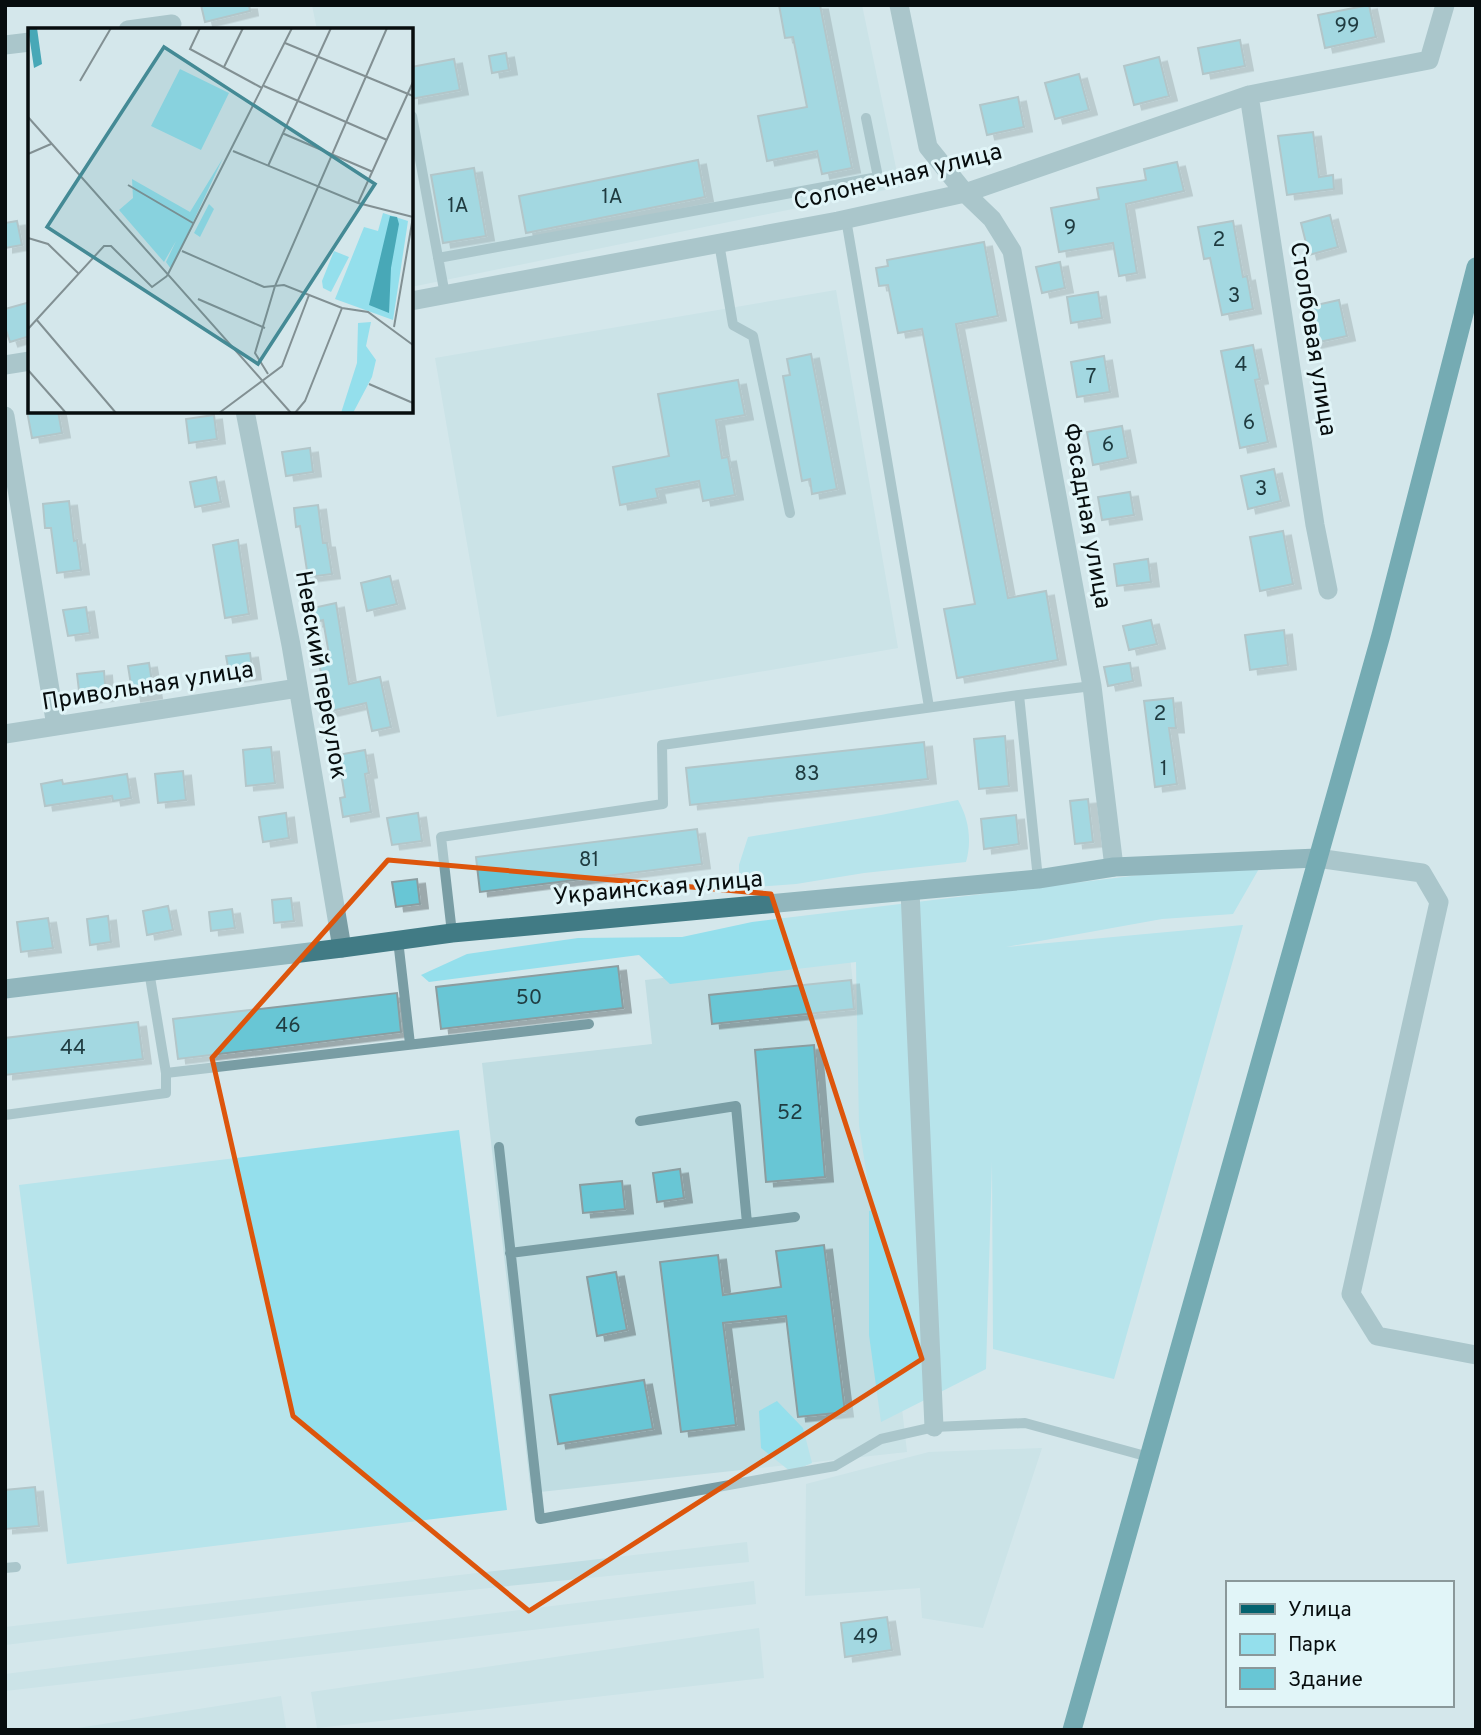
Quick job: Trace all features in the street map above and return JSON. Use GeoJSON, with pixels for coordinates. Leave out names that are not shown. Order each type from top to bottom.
{"type":"FeatureCollection","features":[{"type":"Feature","properties":{"kind":"main road"},"geometry":{"type":"LineString","coordinates":[[1072,1730],[1381,635],[1476,267]]}},
{"type":"Feature","properties":{"kind":"main road","name":"Украинская улица"},"geometry":{"type":"LineString","coordinates":[[5,989],[452,933],[1038,879],[1114,867],[1317,858]]}},
{"type":"Feature","properties":{"kind":"street","name":"Фасадная улица"},"geometry":{"type":"LineString","coordinates":[[899,5],[928,147],[965,193],[992,219],[1012,251],[1092,686],[1114,867]]}},
{"type":"Feature","properties":{"kind":"street","name":"Солонечная улица"},"geometry":{"type":"LineString","coordinates":[[413,301],[846,219],[965,193],[1249,95],[1429,60],[1445,5]]}},
{"type":"Feature","properties":{"kind":"street"},"geometry":{"type":"LineString","coordinates":[[136,28],[170,20]]}},
{"type":"Feature","properties":{"kind":"street"},"geometry":{"type":"LineString","coordinates":[[5,45],[28,42]]}},
{"type":"Feature","properties":{"kind":"street","name":"Столбовая улица"},"geometry":{"type":"LineString","coordinates":[[1249,95],[1315,525],[1328,590]]}},
{"type":"Feature","properties":{"kind":"street"},"geometry":{"type":"LineString","coordinates":[[5,365],[28,361]]}},
{"type":"Feature","properties":{"kind":"street","name":"Невский переулок"},"geometry":{"type":"LineString","coordinates":[[245,413],[298,688],[342,948]]}},
{"type":"Feature","properties":{"kind":"street"},"geometry":{"type":"LineString","coordinates":[[5,416],[56,726]]}},
{"type":"Feature","properties":{"kind":"street","name":"Привольная улица"},"geometry":{"type":"LineString","coordinates":[[5,734],[298,688]]}},
{"type":"Feature","properties":{"kind":"street"},"geometry":{"type":"LineString","coordinates":[[1317,858],[1422,873],[1439,902],[1351,1294],[1377,1336],[1476,1355]]}},
{"type":"Feature","properties":{"kind":"street"},"geometry":{"type":"LineString","coordinates":[[910,891],[934,1427]]}},
{"type":"Feature","properties":{"kind":"lane"},"geometry":{"type":"LineString","coordinates":[[438,258],[878,177],[866,118]]}},
{"type":"Feature","properties":{"kind":"lane"},"geometry":{"type":"LineString","coordinates":[[413,121],[445,295]]}},
{"type":"Feature","properties":{"kind":"lane"},"geometry":{"type":"LineString","coordinates":[[846,219],[929,707]]}},
{"type":"Feature","properties":{"kind":"lane"},"geometry":{"type":"LineString","coordinates":[[719,243],[733,325],[753,336],[790,513]]}},
{"type":"Feature","properties":{"kind":"lane"},"geometry":{"type":"LineString","coordinates":[[452,933],[441,836],[663,804],[662,745],[1092,686]]}},
{"type":"Feature","properties":{"kind":"lane"},"geometry":{"type":"LineString","coordinates":[[1018,695],[1038,879]]}},
{"type":"Feature","properties":{"kind":"lane"},"geometry":{"type":"LineString","coordinates":[[398,940],[410,1044]]}},
{"type":"Feature","properties":{"kind":"lane"},"geometry":{"type":"LineString","coordinates":[[5,1115],[166,1093],[166,1073],[149,971]]}},
{"type":"Feature","properties":{"kind":"lane"},"geometry":{"type":"LineString","coordinates":[[166,1073],[589,1024]]}},
{"type":"Feature","properties":{"kind":"lane"},"geometry":{"type":"LineString","coordinates":[[640,1121],[736,1106],[747,1223]]}},
{"type":"Feature","properties":{"kind":"lane"},"geometry":{"type":"LineString","coordinates":[[499,1147],[540,1519],[835,1466],[881,1439],[934,1427],[1025,1423],[1149,1457]]}},
{"type":"Feature","properties":{"kind":"lane"},"geometry":{"type":"LineString","coordinates":[[510,1254],[795,1217]]}},
{"type":"Feature","properties":{"kind":"highlighted area"},"geometry":{"type":"Polygon","coordinates":[[[388,860],[771,894],[922,1359],[529,1611],[293,1416],[212,1058],[388,860]]]}},
{"type":"Feature","properties":{"kind":"shaded area"},"geometry":{"type":"Polygon","coordinates":[[[312,5],[862,5],[900,187],[413,287],[413,28],[317,28],[312,5]]]}},
{"type":"Feature","properties":{"kind":"shaded area"},"geometry":{"type":"Polygon","coordinates":[[[836,290],[898,648],[497,717],[435,358],[836,290]]]}},
{"type":"Feature","properties":{"kind":"shaded area"},"geometry":{"type":"Polygon","coordinates":[[[850,957],[907,1452],[531,1493],[482,1063],[652,1044],[645,980],[850,957]]]}},
{"type":"Feature","properties":{"kind":"shaded area"},"geometry":{"type":"Polygon","coordinates":[[[1042,1448],[983,1628],[922,1618],[920,1588],[805,1596],[806,1484],[929,1452],[1042,1448]]]}},
{"type":"Feature","properties":{"kind":"shaded area"},"geometry":{"type":"Polygon","coordinates":[[[747,1542],[749,1562],[349,1602],[5,1645],[5,1627],[747,1542]]]}},
{"type":"Feature","properties":{"kind":"shaded area"},"geometry":{"type":"Polygon","coordinates":[[[754,1581],[756,1604],[5,1691],[5,1674],[754,1581]]]}},
{"type":"Feature","properties":{"kind":"shaded area"},"geometry":{"type":"Polygon","coordinates":[[[759,1628],[764,1678],[317,1728],[311,1692],[759,1628]]]}},
{"type":"Feature","properties":{"kind":"shaded area"},"geometry":{"type":"Polygon","coordinates":[[[281,1696],[286,1728],[65,1730],[281,1696]]]}},
{"type":"Feature","properties":{"kind":"green space"},"geometry":{"type":"Polygon","coordinates":[[[958,800],[968,830],[966,862],[864,873],[796,884],[739,888],[739,865],[748,837],[958,800]]]}},
{"type":"Feature","properties":{"kind":"green space"},"geometry":{"type":"Polygon","coordinates":[[[1264,860],[1233,914],[1162,919],[1006,947],[1243,925],[1114,1379],[993,1349],[992,1161],[986,1369],[881,1422],[869,1335],[869,1211],[872,1210],[859,1125],[856,962],[670,984],[639,955],[429,982],[421,975],[467,954],[578,938],[682,937],[752,922],[1264,860]]]}},
{"type":"Feature","properties":{"kind":"green space"},"geometry":{"type":"Polygon","coordinates":[[[459,1130],[507,1510],[67,1564],[19,1185],[459,1130]]]}},
{"type":"Feature","properties":{"kind":"green space"},"geometry":{"type":"Polygon","coordinates":[[[777,1401],[803,1428],[812,1463],[791,1472],[761,1448],[759,1411],[777,1401]]]}},
{"type":"Feature","properties":{"kind":"building"},"geometry":{"type":"Polygon","coordinates":[[[201,5],[249,5],[250,11],[205,22],[201,5]]]}},
{"type":"Feature","properties":{"kind":"building"},"geometry":{"type":"Polygon","coordinates":[[[779,5],[820,5],[852,168],[822,174],[817,151],[767,161],[758,116],[807,107],[793,37],[785,38],[779,5]]]}},
{"type":"Feature","properties":{"kind":"building"},"geometry":{"type":"Polygon","coordinates":[[[1369,5],[1376,37],[1325,48],[1318,15],[1369,5]]]}},
{"type":"Feature","properties":{"kind":"building"},"geometry":{"type":"Polygon","coordinates":[[[1240,40],[1245,66],[1203,74],[1198,48],[1240,40]]]}},
{"type":"Feature","properties":{"kind":"building"},"geometry":{"type":"Polygon","coordinates":[[[506,53],[509,70],[492,73],[489,56],[506,53]]]}},
{"type":"Feature","properties":{"kind":"building"},"geometry":{"type":"Polygon","coordinates":[[[1159,57],[1169,96],[1134,105],[1124,66],[1159,57]]]}},
{"type":"Feature","properties":{"kind":"building"},"geometry":{"type":"Polygon","coordinates":[[[454,59],[460,90],[413,99],[413,67],[454,59]]]}},
{"type":"Feature","properties":{"kind":"building"},"geometry":{"type":"Polygon","coordinates":[[[1079,74],[1089,110],[1055,119],[1045,83],[1079,74]]]}},
{"type":"Feature","properties":{"kind":"building"},"geometry":{"type":"Polygon","coordinates":[[[1018,97],[1024,127],[987,135],[980,105],[1018,97]]]}},
{"type":"Feature","properties":{"kind":"building"},"geometry":{"type":"Polygon","coordinates":[[[1313,132],[1319,177],[1333,175],[1334,189],[1287,195],[1278,136],[1313,132]]]}},
{"type":"Feature","properties":{"kind":"building"},"geometry":{"type":"Polygon","coordinates":[[[698,160],[705,197],[526,233],[519,196],[698,160]]]}},
{"type":"Feature","properties":{"kind":"building"},"geometry":{"type":"Polygon","coordinates":[[[1177,162],[1184,191],[1126,204],[1137,273],[1119,276],[1113,243],[1059,252],[1051,208],[1099,199],[1097,188],[1146,180],[1144,169],[1177,162]]]}},
{"type":"Feature","properties":{"kind":"building"},"geometry":{"type":"Polygon","coordinates":[[[474,168],[486,236],[443,243],[431,175],[474,168]]]}},
{"type":"Feature","properties":{"kind":"building"},"geometry":{"type":"Polygon","coordinates":[[[1330,215],[1338,247],[1309,255],[1301,223],[1330,215]]]}},
{"type":"Feature","properties":{"kind":"building"},"geometry":{"type":"Polygon","coordinates":[[[17,221],[22,245],[5,248],[5,223],[17,221]]]}},
{"type":"Feature","properties":{"kind":"building"},"geometry":{"type":"Polygon","coordinates":[[[1233,221],[1243,277],[1247,276],[1253,309],[1222,315],[1210,258],[1204,259],[1198,227],[1233,221]]]}},
{"type":"Feature","properties":{"kind":"building"},"geometry":{"type":"Polygon","coordinates":[[[984,242],[998,316],[956,324],[1008,598],[1046,591],[1058,660],[957,678],[944,609],[975,604],[922,329],[898,333],[888,285],[879,286],[876,268],[888,266],[887,260],[984,242]]]}},
{"type":"Feature","properties":{"kind":"building"},"geometry":{"type":"Polygon","coordinates":[[[1060,262],[1065,288],[1042,293],[1036,267],[1060,262]]]}},
{"type":"Feature","properties":{"kind":"building"},"geometry":{"type":"Polygon","coordinates":[[[1098,292],[1102,318],[1071,323],[1067,297],[1098,292]]]}},
{"type":"Feature","properties":{"kind":"building"},"geometry":{"type":"Polygon","coordinates":[[[1339,300],[1347,336],[1310,344],[1303,308],[1339,300]]]}},
{"type":"Feature","properties":{"kind":"building"},"geometry":{"type":"Polygon","coordinates":[[[28,303],[28,337],[10,342],[5,327],[5,309],[28,303]]]}},
{"type":"Feature","properties":{"kind":"building"},"geometry":{"type":"Polygon","coordinates":[[[1253,345],[1260,379],[1255,380],[1268,442],[1240,448],[1221,351],[1253,345]]]}},
{"type":"Feature","properties":{"kind":"building"},"geometry":{"type":"Polygon","coordinates":[[[811,354],[837,489],[812,494],[810,479],[802,481],[783,376],[790,375],[787,359],[811,354]]]}},
{"type":"Feature","properties":{"kind":"building"},"geometry":{"type":"Polygon","coordinates":[[[1104,356],[1110,392],[1077,397],[1071,362],[1104,356]]]}},
{"type":"Feature","properties":{"kind":"building"},"geometry":{"type":"Polygon","coordinates":[[[738,380],[745,415],[716,420],[722,458],[728,457],[735,495],[703,501],[699,481],[656,489],[658,498],[620,505],[613,467],[669,456],[658,394],[738,380]]]}},
{"type":"Feature","properties":{"kind":"building"},"geometry":{"type":"Polygon","coordinates":[[[27,411],[58,413],[62,433],[32,438],[27,411]]]}},
{"type":"Feature","properties":{"kind":"building"},"geometry":{"type":"Polygon","coordinates":[[[214,415],[217,439],[189,443],[186,419],[214,415]]]}},
{"type":"Feature","properties":{"kind":"building"},"geometry":{"type":"Polygon","coordinates":[[[1122,426],[1128,458],[1093,465],[1087,432],[1122,426]]]}},
{"type":"Feature","properties":{"kind":"building"},"geometry":{"type":"Polygon","coordinates":[[[310,448],[313,472],[286,476],[282,452],[310,448]]]}},
{"type":"Feature","properties":{"kind":"building"},"geometry":{"type":"Polygon","coordinates":[[[1274,469],[1281,501],[1248,509],[1241,476],[1274,469]]]}},
{"type":"Feature","properties":{"kind":"building"},"geometry":{"type":"Polygon","coordinates":[[[216,477],[221,502],[195,507],[190,482],[216,477]]]}},
{"type":"Feature","properties":{"kind":"building"},"geometry":{"type":"Polygon","coordinates":[[[1130,492],[1134,515],[1102,520],[1098,497],[1130,492]]]}},
{"type":"Feature","properties":{"kind":"building"},"geometry":{"type":"Polygon","coordinates":[[[69,501],[81,570],[57,573],[51,528],[45,528],[43,504],[69,501]]]}},
{"type":"Feature","properties":{"kind":"building"},"geometry":{"type":"Polygon","coordinates":[[[318,505],[323,543],[327,543],[332,574],[308,577],[300,526],[296,527],[294,508],[318,505]]]}},
{"type":"Feature","properties":{"kind":"building"},"geometry":{"type":"Polygon","coordinates":[[[1283,531],[1293,584],[1260,591],[1250,537],[1283,531]]]}},
{"type":"Feature","properties":{"kind":"building"},"geometry":{"type":"Polygon","coordinates":[[[238,540],[249,614],[225,618],[213,545],[238,540]]]}},
{"type":"Feature","properties":{"kind":"building"},"geometry":{"type":"Polygon","coordinates":[[[1148,559],[1151,582],[1117,586],[1114,564],[1148,559]]]}},
{"type":"Feature","properties":{"kind":"building"},"geometry":{"type":"Polygon","coordinates":[[[390,576],[397,604],[367,611],[361,583],[390,576]]]}},
{"type":"Feature","properties":{"kind":"building"},"geometry":{"type":"Polygon","coordinates":[[[336,603],[349,684],[380,677],[391,727],[372,731],[366,703],[327,712],[318,655],[329,654],[323,620],[315,622],[313,608],[336,603]]]}},
{"type":"Feature","properties":{"kind":"building"},"geometry":{"type":"Polygon","coordinates":[[[86,607],[90,633],[68,636],[63,610],[86,607]]]}},
{"type":"Feature","properties":{"kind":"building"},"geometry":{"type":"Polygon","coordinates":[[[1151,620],[1157,644],[1129,650],[1123,626],[1151,620]]]}},
{"type":"Feature","properties":{"kind":"building"},"geometry":{"type":"Polygon","coordinates":[[[1284,630],[1288,665],[1250,670],[1245,635],[1284,630]]]}},
{"type":"Feature","properties":{"kind":"building"},"geometry":{"type":"Polygon","coordinates":[[[250,653],[253,675],[230,678],[226,656],[250,653]]]}},
{"type":"Feature","properties":{"kind":"building"},"geometry":{"type":"Polygon","coordinates":[[[149,663],[154,694],[133,697],[128,666],[149,663]]]}},
{"type":"Feature","properties":{"kind":"building"},"geometry":{"type":"Polygon","coordinates":[[[1130,663],[1133,681],[1108,686],[1104,667],[1130,663]]]}},
{"type":"Feature","properties":{"kind":"building"},"geometry":{"type":"Polygon","coordinates":[[[104,671],[106,696],[80,699],[77,674],[104,671]]]}},
{"type":"Feature","properties":{"kind":"building"},"geometry":{"type":"Polygon","coordinates":[[[1173,698],[1176,728],[1169,728],[1177,784],[1155,787],[1144,701],[1173,698]]]}},
{"type":"Feature","properties":{"kind":"building"},"geometry":{"type":"Polygon","coordinates":[[[1005,736],[1009,786],[979,789],[974,739],[1005,736]]]}},
{"type":"Feature","properties":{"kind":"building"},"geometry":{"type":"Polygon","coordinates":[[[924,742],[928,779],[690,805],[686,768],[924,742]]]}},
{"type":"Feature","properties":{"kind":"building"},"geometry":{"type":"Polygon","coordinates":[[[271,747],[275,783],[246,786],[243,750],[271,747]]]}},
{"type":"Feature","properties":{"kind":"building"},"geometry":{"type":"Polygon","coordinates":[[[365,750],[369,773],[365,774],[371,812],[343,817],[340,798],[345,797],[338,755],[365,750]]]}},
{"type":"Feature","properties":{"kind":"building"},"geometry":{"type":"Polygon","coordinates":[[[183,771],[186,800],[158,803],[155,774],[183,771]]]}},
{"type":"Feature","properties":{"kind":"building"},"geometry":{"type":"Polygon","coordinates":[[[127,774],[131,798],[113,801],[112,796],[45,806],[41,784],[62,780],[63,784],[127,774]]]}},
{"type":"Feature","properties":{"kind":"building"},"geometry":{"type":"Polygon","coordinates":[[[1088,799],[1093,842],[1075,844],[1070,801],[1088,799]]]}},
{"type":"Feature","properties":{"kind":"building"},"geometry":{"type":"Polygon","coordinates":[[[286,813],[289,838],[263,842],[259,817],[286,813]]]}},
{"type":"Feature","properties":{"kind":"building"},"geometry":{"type":"Polygon","coordinates":[[[418,813],[422,841],[392,845],[387,818],[418,813]]]}},
{"type":"Feature","properties":{"kind":"building"},"geometry":{"type":"Polygon","coordinates":[[[1016,815],[1019,844],[984,849],[981,819],[1016,815]]]}},
{"type":"Feature","properties":{"kind":"building"},"geometry":{"type":"Polygon","coordinates":[[[697,829],[702,864],[480,892],[476,857],[697,829]]]}},
{"type":"Feature","properties":{"kind":"building"},"geometry":{"type":"Polygon","coordinates":[[[417,879],[420,904],[396,907],[392,882],[417,879]]]}},
{"type":"Feature","properties":{"kind":"building"},"geometry":{"type":"Polygon","coordinates":[[[291,898],[294,921],[274,923],[272,900],[291,898]]]}},
{"type":"Feature","properties":{"kind":"building"},"geometry":{"type":"Polygon","coordinates":[[[168,906],[173,930],[147,935],[143,911],[168,906]]]}},
{"type":"Feature","properties":{"kind":"building"},"geometry":{"type":"Polygon","coordinates":[[[232,909],[235,928],[211,931],[209,912],[232,909]]]}},
{"type":"Feature","properties":{"kind":"building"},"geometry":{"type":"Polygon","coordinates":[[[108,916],[111,942],[90,945],[87,919],[108,916]]]}},
{"type":"Feature","properties":{"kind":"building"},"geometry":{"type":"Polygon","coordinates":[[[48,918],[53,948],[21,952],[17,922],[48,918]]]}},
{"type":"Feature","properties":{"kind":"building"},"geometry":{"type":"Polygon","coordinates":[[[618,966],[623,1008],[441,1029],[436,987],[618,966]]]}},
{"type":"Feature","properties":{"kind":"building"},"geometry":{"type":"Polygon","coordinates":[[[851,980],[854,1009],[712,1024],[709,995],[851,980]]]}},
{"type":"Feature","properties":{"kind":"building"},"geometry":{"type":"Polygon","coordinates":[[[397,993],[401,1032],[178,1059],[173,1019],[397,993]]]}},
{"type":"Feature","properties":{"kind":"building"},"geometry":{"type":"Polygon","coordinates":[[[138,1022],[143,1059],[5,1075],[5,1038],[138,1022]]]}},
{"type":"Feature","properties":{"kind":"building"},"geometry":{"type":"Polygon","coordinates":[[[814,1045],[825,1177],[766,1182],[755,1050],[814,1045]]]}},
{"type":"Feature","properties":{"kind":"building"},"geometry":{"type":"Polygon","coordinates":[[[680,1169],[684,1198],[657,1202],[653,1173],[680,1169]]]}},
{"type":"Feature","properties":{"kind":"building"},"geometry":{"type":"Polygon","coordinates":[[[622,1181],[625,1209],[583,1213],[580,1185],[622,1181]]]}},
{"type":"Feature","properties":{"kind":"building"},"geometry":{"type":"Polygon","coordinates":[[[824,1245],[845,1412],[798,1417],[786,1316],[723,1323],[736,1425],[681,1432],[660,1262],[718,1255],[723,1295],[781,1287],[776,1251],[824,1245]]]}},
{"type":"Feature","properties":{"kind":"building"},"geometry":{"type":"Polygon","coordinates":[[[616,1272],[627,1330],[597,1336],[587,1277],[616,1272]]]}},
{"type":"Feature","properties":{"kind":"building"},"geometry":{"type":"Polygon","coordinates":[[[644,1380],[653,1429],[558,1444],[550,1395],[644,1380]]]}},
{"type":"Feature","properties":{"kind":"building"},"geometry":{"type":"Polygon","coordinates":[[[35,1487],[39,1526],[5,1529],[5,1490],[35,1487]]]}},
{"type":"Feature","properties":{"kind":"building"},"geometry":{"type":"Polygon","coordinates":[[[887,1617],[892,1650],[845,1657],[841,1623],[887,1617]]]}}]}
